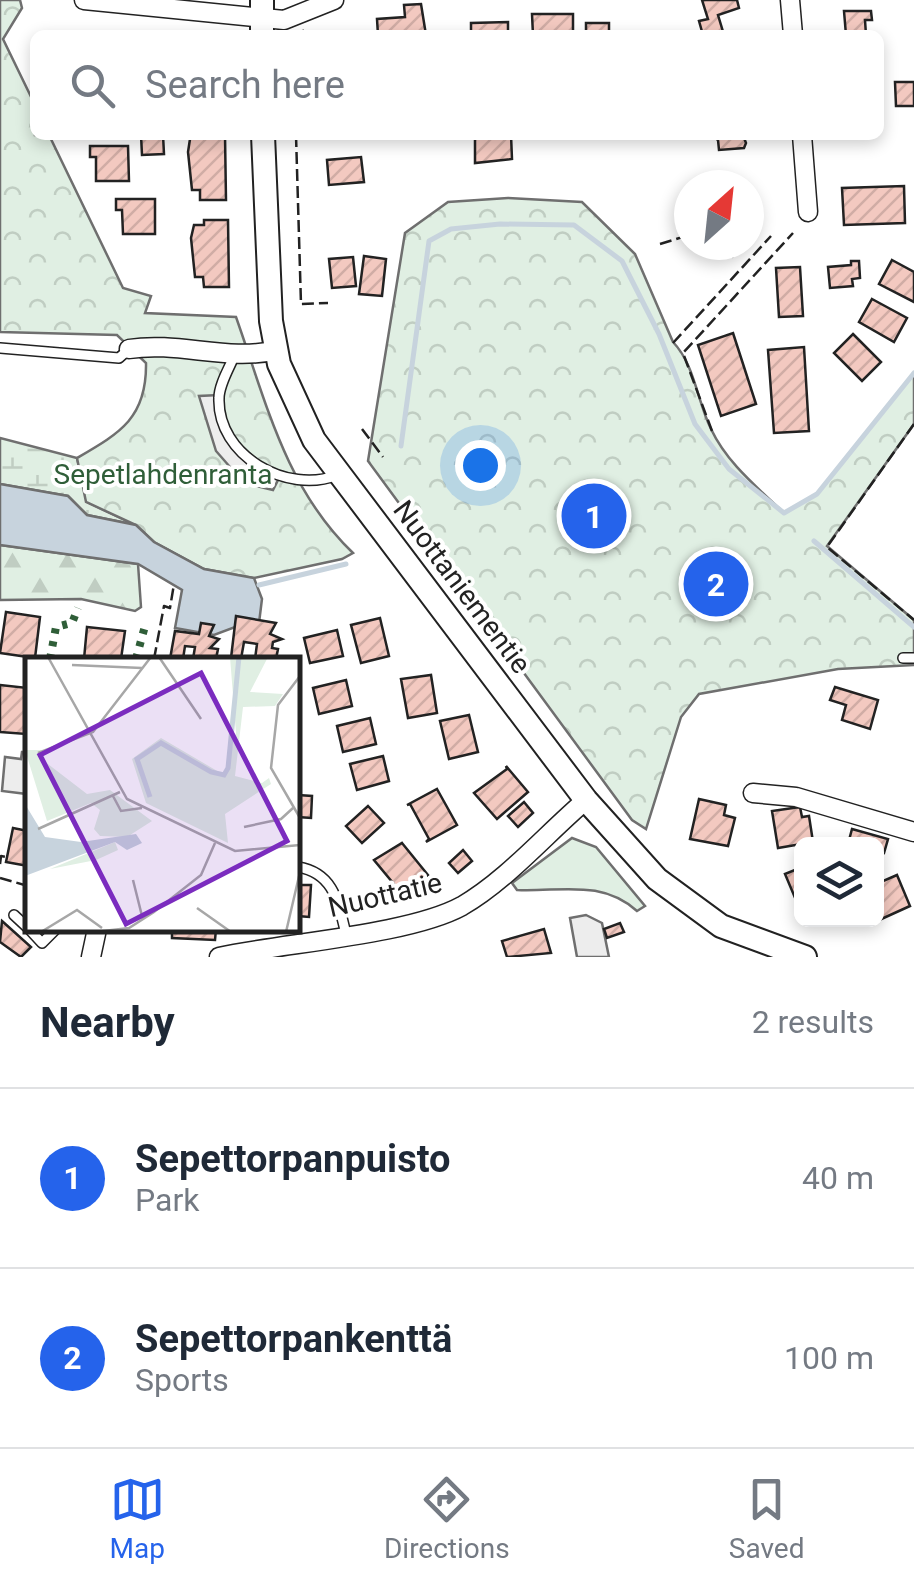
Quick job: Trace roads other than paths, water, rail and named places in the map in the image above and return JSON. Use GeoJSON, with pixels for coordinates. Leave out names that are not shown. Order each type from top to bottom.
{"type":"FeatureCollection","features":[{"type":"Feature","properties":{"kind":"main road","name":"Nuottaniementie"},"geometry":{"type":"LineString","coordinates":[[263,140],[269,305],[276,350],[292,398],[340,474],[586,800],[657,879],[721,926],[806,957]]}},
{"type":"Feature","properties":{"kind":"street"},"geometry":{"type":"LineString","coordinates":[[84,0],[294,19],[334,0]]}},
{"type":"Feature","properties":{"kind":"street"},"geometry":{"type":"LineString","coordinates":[[790,0],[793,30]]}},
{"type":"Feature","properties":{"kind":"street"},"geometry":{"type":"LineString","coordinates":[[802,140],[808,212]]}},
{"type":"Feature","properties":{"kind":"street"},"geometry":{"type":"LineString","coordinates":[[129,349],[180,347],[235,354],[276,350]]}},
{"type":"Feature","properties":{"kind":"street"},"geometry":{"type":"LineString","coordinates":[[753,792],[796,797],[914,832]]}},
{"type":"Feature","properties":{"kind":"street","name":"Nuottatie"},"geometry":{"type":"LineString","coordinates":[[219,957],[434,917],[466,904],[586,800]]}},
{"type":"Feature","properties":{"kind":"street"},"geometry":{"type":"LineString","coordinates":[[91,957],[97,932]]}},
{"type":"Feature","properties":{"kind":"lane"},"geometry":{"type":"LineString","coordinates":[[0,348],[94,358],[119,358],[129,349]]}},
{"type":"Feature","properties":{"kind":"lane"},"geometry":{"type":"LineString","coordinates":[[235,354],[218,395],[221,415],[234,440],[259,467],[279,478],[302,483],[340,474]]}},
{"type":"Feature","properties":{"kind":"lane"},"geometry":{"type":"LineString","coordinates":[[300,867],[316,870],[335,891],[346,934]]}},
{"type":"Feature","properties":{"kind":"lane"},"geometry":{"type":"LineString","coordinates":[[14,915],[25,926]]}},
{"type":"Feature","properties":{"kind":"lane"},"geometry":{"type":"LineString","coordinates":[[31,932],[42,942],[54,932]]}},
{"type":"Feature","properties":{"kind":"waterway"},"geometry":{"type":"LineString","coordinates":[[401,446],[429,241],[451,229],[500,224],[574,225],[622,261],[659,334],[695,424],[729,469],[784,513],[817,494],[914,373]]}},
{"type":"Feature","properties":{"kind":"waterway"},"geometry":{"type":"LineString","coordinates":[[814,541],[914,627]]}},
{"type":"Feature","properties":{"kind":"waterway"},"geometry":{"type":"LineString","coordinates":[[259,585],[346,564]]}},
{"type":"Feature","properties":{"kind":"place","name":"Sepettorpanpuisto"},"geometry":{"type":"Point","coordinates":[594,516]}},
{"type":"Feature","properties":{"kind":"place","name":"Sepettorpankenttä"},"geometry":{"type":"Point","coordinates":[716,584]}},
{"type":"Feature","properties":{"kind":"park label","name":"Sepetlahdenranta"},"geometry":{"type":"Point","coordinates":[163,474]}}]}
